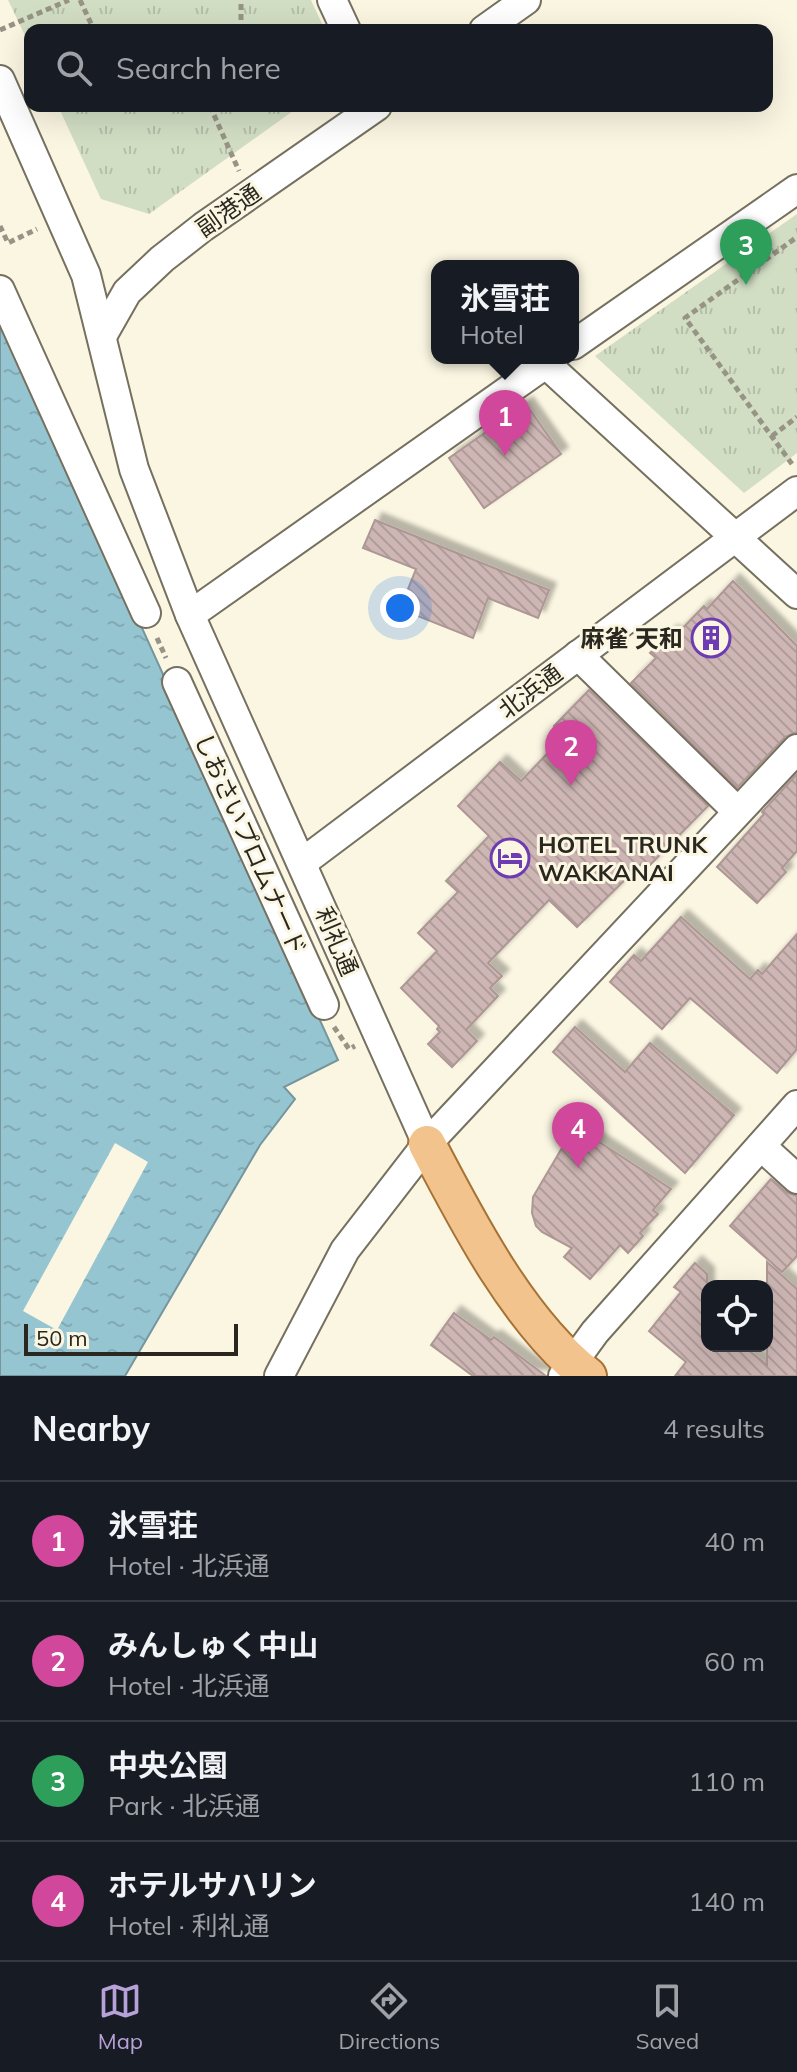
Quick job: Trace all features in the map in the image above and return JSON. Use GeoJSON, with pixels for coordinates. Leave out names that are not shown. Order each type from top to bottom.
{"type":"FeatureCollection","features":[{"type":"Feature","properties":{"kind":"main road","name":"利礼通"},"geometry":{"type":"LineString","coordinates":[[427,1144],[485,1249],[529,1314],[574,1372]]}},
{"type":"Feature","properties":{"kind":"street"},"geometry":{"type":"LineString","coordinates":[[332,0],[343,24]]}},
{"type":"Feature","properties":{"kind":"street"},"geometry":{"type":"LineString","coordinates":[[492,24],[526,0]]}},
{"type":"Feature","properties":{"kind":"street","name":"利礼通"},"geometry":{"type":"LineString","coordinates":[[0,80],[86,275],[134,469],[190,615],[427,1144]]}},
{"type":"Feature","properties":{"kind":"street","name":"副港通"},"geometry":{"type":"LineString","coordinates":[[102,336],[127,292],[171,251],[368,112]]}},
{"type":"Feature","properties":{"kind":"street"},"geometry":{"type":"LineString","coordinates":[[579,341],[797,189]]}},
{"type":"Feature","properties":{"kind":"street"},"geometry":{"type":"LineString","coordinates":[[0,290],[150,622]]}},
{"type":"Feature","properties":{"kind":"street"},"geometry":{"type":"LineString","coordinates":[[190,615],[546,364]]}},
{"type":"Feature","properties":{"kind":"street"},"geometry":{"type":"LineString","coordinates":[[553,364],[797,594]]}},
{"type":"Feature","properties":{"kind":"street","name":"北浜通"},"geometry":{"type":"LineString","coordinates":[[303,862],[797,491]]}},
{"type":"Feature","properties":{"kind":"street"},"geometry":{"type":"LineString","coordinates":[[578,655],[737,811]]}},
{"type":"Feature","properties":{"kind":"street","name":"しおさいプロムナード"},"geometry":{"type":"LineString","coordinates":[[177,682],[324,1005]]}},
{"type":"Feature","properties":{"kind":"street"},"geometry":{"type":"LineString","coordinates":[[279,1376],[345,1250],[427,1144],[797,749]]}},
{"type":"Feature","properties":{"kind":"street"},"geometry":{"type":"LineString","coordinates":[[574,1372],[595,1332],[797,1105]]}},
{"type":"Feature","properties":{"kind":"street"},"geometry":{"type":"LineString","coordinates":[[761,1146],[797,1179]]}},
{"type":"Feature","properties":{"kind":"path"},"geometry":{"type":"LineString","coordinates":[[0,30],[69,0]]}},
{"type":"Feature","properties":{"kind":"path"},"geometry":{"type":"LineString","coordinates":[[80,0],[91,24]]}},
{"type":"Feature","properties":{"kind":"path"},"geometry":{"type":"LineString","coordinates":[[241,0],[241,24]]}},
{"type":"Feature","properties":{"kind":"path"},"geometry":{"type":"LineString","coordinates":[[213,112],[250,194]]}},
{"type":"Feature","properties":{"kind":"path"},"geometry":{"type":"LineString","coordinates":[[0,226],[8,243],[62,218]]}},
{"type":"Feature","properties":{"kind":"path"},"geometry":{"type":"LineString","coordinates":[[797,237],[685,318],[797,471]]}},
{"type":"Feature","properties":{"kind":"path"},"geometry":{"type":"LineString","coordinates":[[772,436],[797,417]]}},
{"type":"Feature","properties":{"kind":"green space"},"geometry":{"type":"Polygon","coordinates":[[[8,0],[311,0],[322,24],[24,24],[24,33],[8,0]]]}},
{"type":"Feature","properties":{"kind":"green space"},"geometry":{"type":"Polygon","coordinates":[[[61,112],[292,112],[149,214],[101,199],[61,112]]]}},
{"type":"Feature","properties":{"kind":"green space"},"geometry":{"type":"Polygon","coordinates":[[[797,214],[797,453],[744,493],[595,356],[797,214]]]}},
{"type":"Feature","properties":{"kind":"water"},"geometry":{"type":"Polygon","coordinates":[[[0,315],[338,1060],[284,1087],[295,1099],[260,1145],[125,1376],[0,1376],[0,315]]]}},
{"type":"Feature","properties":{"kind":"pier"},"geometry":{"type":"Polygon","coordinates":[[[115,1143],[148,1162],[57,1330],[23,1311],[115,1143]]]}},
{"type":"Feature","properties":{"kind":"building"},"geometry":{"type":"Polygon","coordinates":[[[526,404],[561,454],[484,508],[449,458],[526,404]]]}},
{"type":"Feature","properties":{"kind":"building"},"geometry":{"type":"Polygon","coordinates":[[[375,520],[549,590],[538,618],[488,598],[473,638],[400,609],[416,569],[363,548],[375,520]]]}},
{"type":"Feature","properties":{"kind":"building"},"geometry":{"type":"Polygon","coordinates":[[[733,581],[797,646],[797,732],[785,737],[737,788],[631,683],[656,658],[650,653],[671,632],[675,636],[704,606],[707,609],[733,581]]]}},
{"type":"Feature","properties":{"kind":"building"},"geometry":{"type":"Polygon","coordinates":[[[589,690],[708,806],[647,868],[642,863],[577,927],[549,900],[488,963],[502,976],[490,988],[498,996],[466,1030],[477,1041],[452,1067],[428,1044],[440,1032],[437,1029],[439,1026],[401,988],[437,951],[418,933],[458,892],[446,881],[489,836],[458,806],[500,762],[521,781],[565,735],[554,726],[589,690]]]}},
{"type":"Feature","properties":{"kind":"building"},"geometry":{"type":"Polygon","coordinates":[[[797,774],[797,851],[782,868],[786,872],[757,903],[717,867],[797,774]]]}},
{"type":"Feature","properties":{"kind":"building"},"geometry":{"type":"Polygon","coordinates":[[[681,917],[750,979],[758,970],[762,974],[797,934],[797,1049],[777,1073],[690,998],[662,1029],[610,982],[634,955],[641,961],[681,917]]]}},
{"type":"Feature","properties":{"kind":"building"},"geometry":{"type":"Polygon","coordinates":[[[575,1027],[625,1072],[650,1043],[734,1115],[685,1173],[553,1052],[575,1027]]]}},
{"type":"Feature","properties":{"kind":"building"},"geometry":{"type":"Polygon","coordinates":[[[575,1126],[671,1189],[653,1210],[658,1214],[640,1233],[643,1236],[628,1253],[620,1245],[590,1279],[564,1257],[572,1248],[542,1232],[536,1226],[532,1213],[533,1197],[575,1126]]]}},
{"type":"Feature","properties":{"kind":"building"},"geometry":{"type":"Polygon","coordinates":[[[771,1179],[786,1192],[797,1196],[797,1256],[782,1272],[730,1226],[771,1179]]]}},
{"type":"Feature","properties":{"kind":"building"},"geometry":{"type":"Polygon","coordinates":[[[767,1262],[797,1289],[797,1376],[675,1376],[686,1362],[649,1331],[681,1292],[674,1287],[695,1263],[707,1274],[707,1280],[701,1280],[701,1352],[751,1352],[767,1365],[767,1352],[773,1352],[773,1280],[767,1280],[767,1262]]]}},
{"type":"Feature","properties":{"kind":"building"},"geometry":{"type":"Polygon","coordinates":[[[454,1313],[491,1340],[494,1337],[546,1376],[473,1376],[431,1345],[454,1313]]]}},
{"type":"Feature","properties":{"kind":"place","name":"中央公園"},"geometry":{"type":"Point","coordinates":[746,285]}},
{"type":"Feature","properties":{"kind":"place","name":"氷雪荘"},"geometry":{"type":"Point","coordinates":[505,456]}},
{"type":"Feature","properties":{"kind":"place","name":"麻雀 天和"},"geometry":{"type":"Point","coordinates":[711,638]}},
{"type":"Feature","properties":{"kind":"place","name":"みんしゅく中山"},"geometry":{"type":"Point","coordinates":[571,786]}},
{"type":"Feature","properties":{"kind":"place","name":"HOTEL TRUNK WAKKANAI"},"geometry":{"type":"Point","coordinates":[510,858]}},
{"type":"Feature","properties":{"kind":"place","name":"ホテルサハリン"},"geometry":{"type":"Point","coordinates":[578,1168]}}]}
